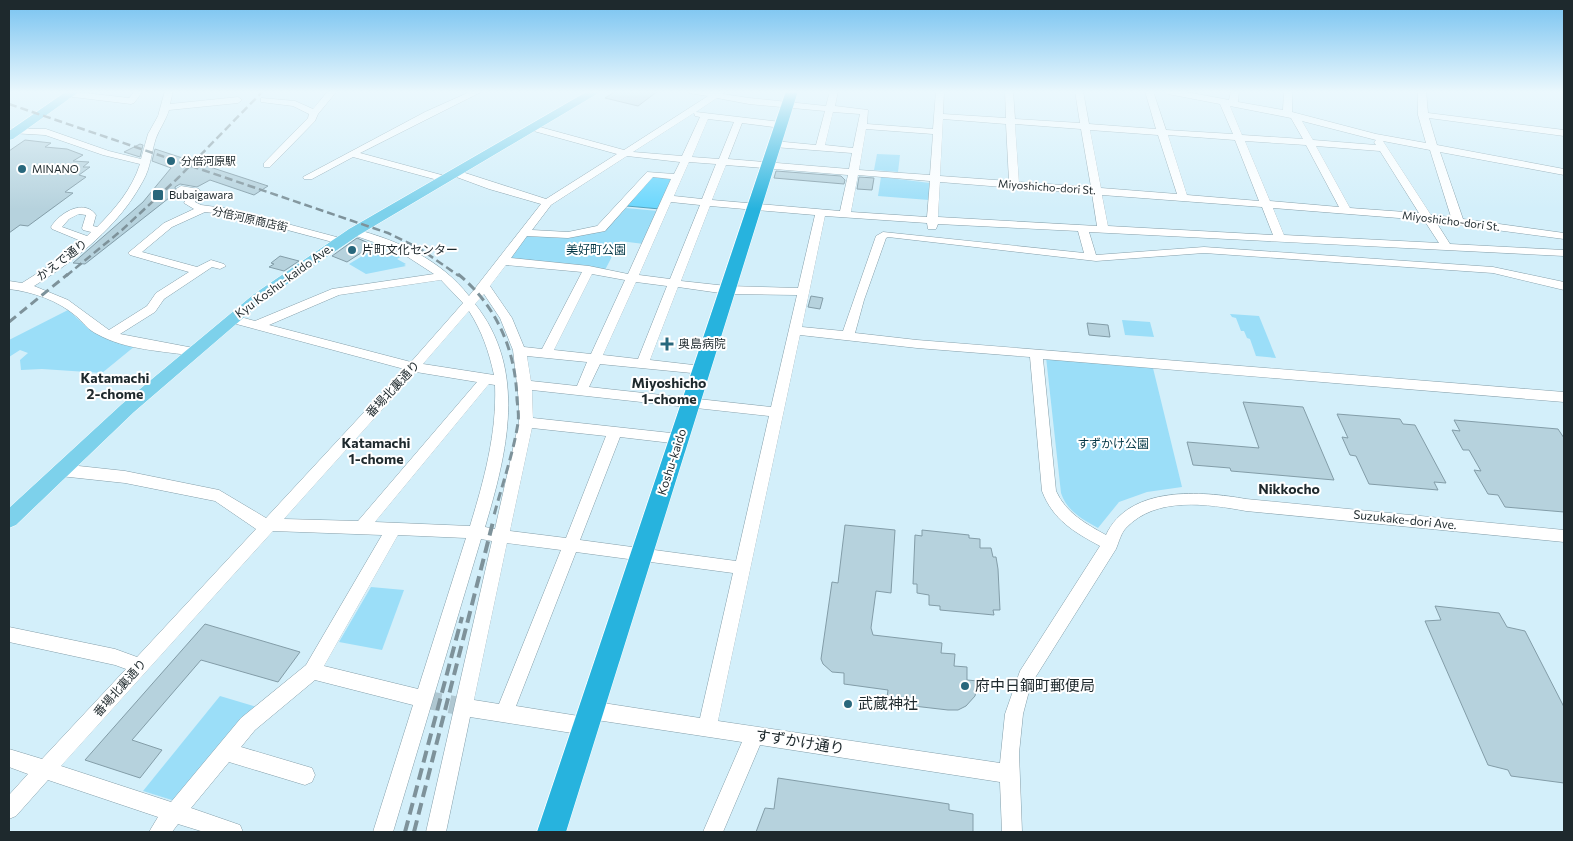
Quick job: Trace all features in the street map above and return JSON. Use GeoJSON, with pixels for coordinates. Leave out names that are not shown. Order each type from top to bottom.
{"type":"FeatureCollection","features":[{"type":"Feature","properties":{"kind":"highway","name":"Koshu-kaido"},"geometry":{"type":"LineString","coordinates":[[551,832],[643,554],[779,130]]}},
{"type":"Feature","properties":{"kind":"main road","name":"Kyu Koshu-kaido Ave."},"geometry":{"type":"LineString","coordinates":[[9,520],[128,408],[259,297],[354,232],[529,130]]}},
{"type":"Feature","properties":{"kind":"street","name":"かえで通り"},"geometry":{"type":"LineString","coordinates":[[24,287],[42,277],[88,240],[128,196],[146,163],[155,130]]}},
{"type":"Feature","properties":{"kind":"street"},"geometry":{"type":"LineString","coordinates":[[267,165],[301,130]]}},
{"type":"Feature","properties":{"kind":"street"},"geometry":{"type":"LineString","coordinates":[[308,177],[397,130]]}},
{"type":"Feature","properties":{"kind":"street","name":"Miyoshicho-dori St."},"geometry":{"type":"LineString","coordinates":[[541,130],[625,154],[1347,211],[1458,221],[1564,236]]}},
{"type":"Feature","properties":{"kind":"street","name":"番場北裏通り"},"geometry":{"type":"LineString","coordinates":[[9,809],[413,367],[484,286],[547,203],[661,130]]}},
{"type":"Feature","properties":{"kind":"street"},"geometry":{"type":"LineString","coordinates":[[581,391],[699,130]]}},
{"type":"Feature","properties":{"kind":"street"},"geometry":{"type":"LineString","coordinates":[[642,364],[735,130]]}},
{"type":"Feature","properties":{"kind":"street"},"geometry":{"type":"LineString","coordinates":[[820,148],[824,130]]}},
{"type":"Feature","properties":{"kind":"street"},"geometry":{"type":"LineString","coordinates":[[845,214],[861,130]]}},
{"type":"Feature","properties":{"kind":"street"},"geometry":{"type":"LineString","coordinates":[[915,130],[937,132],[932,238]]}},
{"type":"Feature","properties":{"kind":"street"},"geometry":{"type":"LineString","coordinates":[[1011,130],[1014,185]]}},
{"type":"Feature","properties":{"kind":"street"},"geometry":{"type":"LineString","coordinates":[[1086,130],[1103,229]]}},
{"type":"Feature","properties":{"kind":"street"},"geometry":{"type":"LineString","coordinates":[[1135,130],[1382,148]]}},
{"type":"Feature","properties":{"kind":"street"},"geometry":{"type":"LineString","coordinates":[[1235,130],[1280,238]]}},
{"type":"Feature","properties":{"kind":"street"},"geometry":{"type":"LineString","coordinates":[[1301,130],[1347,211]]}},
{"type":"Feature","properties":{"kind":"street"},"geometry":{"type":"LineString","coordinates":[[1347,130],[1376,138],[1432,146],[1564,172]]}},
{"type":"Feature","properties":{"kind":"street"},"geometry":{"type":"LineString","coordinates":[[1428,130],[1458,221]]}},
{"type":"Feature","properties":{"kind":"street"},"geometry":{"type":"LineString","coordinates":[[1543,130],[1564,133]]}},
{"type":"Feature","properties":{"kind":"street"},"geometry":{"type":"LineString","coordinates":[[12,134],[46,132],[106,153],[146,163]]}},
{"type":"Feature","properties":{"kind":"street"},"geometry":{"type":"LineString","coordinates":[[1162,132],[1183,198]]}},
{"type":"Feature","properties":{"kind":"street"},"geometry":{"type":"LineString","coordinates":[[1376,138],[1446,246]]}},
{"type":"Feature","properties":{"kind":"street"},"geometry":{"type":"LineString","coordinates":[[774,144],[857,151]]}},
{"type":"Feature","properties":{"kind":"street"},"geometry":{"type":"LineString","coordinates":[[351,154],[450,176],[547,203]]}},
{"type":"Feature","properties":{"kind":"street"},"geometry":{"type":"LineString","coordinates":[[523,233],[568,235],[601,229],[651,174],[678,176]]}},
{"type":"Feature","properties":{"kind":"street","name":"分倍河原商店街"},"geometry":{"type":"LineString","coordinates":[[181,189],[195,191],[189,203],[203,209],[231,212],[340,241]]}},
{"type":"Feature","properties":{"kind":"street"},"geometry":{"type":"LineString","coordinates":[[668,199],[932,220],[1564,252]]}},
{"type":"Feature","properties":{"kind":"street"},"geometry":{"type":"LineString","coordinates":[[198,271],[134,253],[168,225],[203,209]]}},
{"type":"Feature","properties":{"kind":"street"},"geometry":{"type":"LineString","coordinates":[[88,240],[58,229],[56,227],[57,223],[77,211],[84,210],[90,212],[88,228],[98,230]]}},
{"type":"Feature","properties":{"kind":"street"},"geometry":{"type":"LineString","coordinates":[[707,728],[821,212]]}},
{"type":"Feature","properties":{"kind":"street"},"geometry":{"type":"LineString","coordinates":[[67,232],[88,224]]}},
{"type":"Feature","properties":{"kind":"street"},"geometry":{"type":"LineString","coordinates":[[1083,228],[1091,257]]}},
{"type":"Feature","properties":{"kind":"street"},"geometry":{"type":"LineString","coordinates":[[354,232],[400,248],[444,276],[470,302],[490,337],[494,380],[503,403],[498,447],[486,498],[383,832]]}},
{"type":"Feature","properties":{"kind":"street"},"geometry":{"type":"LineString","coordinates":[[848,335],[858,300],[881,236],[891,234],[1091,257],[1204,250],[1493,270],[1564,286]]}},
{"type":"Feature","properties":{"kind":"street"},"geometry":{"type":"LineString","coordinates":[[503,261],[589,269],[633,278],[727,290],[804,292]]}},
{"type":"Feature","properties":{"kind":"street"},"geometry":{"type":"LineString","coordinates":[[110,335],[151,309],[160,296],[198,271],[211,263],[220,266]]}},
{"type":"Feature","properties":{"kind":"street"},"geometry":{"type":"LineString","coordinates":[[546,354],[589,269]]}},
{"type":"Feature","properties":{"kind":"street"},"geometry":{"type":"LineString","coordinates":[[256,325],[336,292],[444,276]]}},
{"type":"Feature","properties":{"kind":"street"},"geometry":{"type":"LineString","coordinates":[[9,286],[24,287],[67,303],[98,330],[110,335],[132,342],[195,352]]}},
{"type":"Feature","properties":{"kind":"street"},"geometry":{"type":"LineString","coordinates":[[436,832],[526,422],[526,385],[520,351],[509,324],[484,286]]}},
{"type":"Feature","properties":{"kind":"street"},"geometry":{"type":"LineString","coordinates":[[233,319],[413,367],[494,380]]}},
{"type":"Feature","properties":{"kind":"street"},"geometry":{"type":"LineString","coordinates":[[795,330],[917,344],[1564,397]]}},
{"type":"Feature","properties":{"kind":"street"},"geometry":{"type":"LineString","coordinates":[[520,351],[702,370]]}},
{"type":"Feature","properties":{"kind":"street"},"geometry":{"type":"LineString","coordinates":[[1036,354],[1049,491],[1052,499],[1058,510],[1066,518],[1110,544]]}},
{"type":"Feature","properties":{"kind":"street"},"geometry":{"type":"LineString","coordinates":[[362,527],[391,490],[494,380]]}},
{"type":"Feature","properties":{"kind":"street"},"geometry":{"type":"LineString","coordinates":[[526,385],[777,412]]}},
{"type":"Feature","properties":{"kind":"street"},"geometry":{"type":"LineString","coordinates":[[526,422],[680,439]]}},
{"type":"Feature","properties":{"kind":"street"},"geometry":{"type":"LineString","coordinates":[[504,714],[615,432]]}},
{"type":"Feature","properties":{"kind":"street"},"geometry":{"type":"LineString","coordinates":[[60,470],[125,477],[219,496],[260,524],[474,532],[742,568]]}},
{"type":"Feature","properties":{"kind":"street","name":"Suzukake-dori Ave."},"geometry":{"type":"LineString","coordinates":[[1012,832],[1009,774],[1012,720],[1017,696],[1026,677],[1110,544],[1133,524],[1156,511],[1185,505],[1246,505],[1564,536]]}},
{"type":"Feature","properties":{"kind":"street"},"geometry":{"type":"LineString","coordinates":[[159,832],[248,724],[312,671],[394,528]]}},
{"type":"Feature","properties":{"kind":"street"},"geometry":{"type":"LineString","coordinates":[[9,634],[115,657],[139,666]]}},
{"type":"Feature","properties":{"kind":"street"},"geometry":{"type":"LineString","coordinates":[[312,671],[423,699]]}},
{"type":"Feature","properties":{"kind":"street","name":"すずかけ通り"},"geometry":{"type":"LineString","coordinates":[[464,707],[504,714],[588,718],[707,728],[1009,774]]}},
{"type":"Feature","properties":{"kind":"street"},"geometry":{"type":"LineString","coordinates":[[713,832],[755,734]]}},
{"type":"Feature","properties":{"kind":"street"},"geometry":{"type":"LineString","coordinates":[[225,750],[305,775]]}},
{"type":"Feature","properties":{"kind":"street"},"geometry":{"type":"LineString","coordinates":[[9,758],[233,832]]}},
{"type":"Feature","properties":{"kind":"green space"},"geometry":{"type":"Polygon","coordinates":[[[877,154],[900,155],[898,172],[874,170],[877,154]]]}},
{"type":"Feature","properties":{"kind":"green space"},"geometry":{"type":"Polygon","coordinates":[[[881,177],[930,183],[929,200],[878,196],[881,177]]]}},
{"type":"Feature","properties":{"kind":"green space","name":"美好町公園"},"geometry":{"type":"Polygon","coordinates":[[[626,208],[658,211],[644,244],[620,241],[605,270],[510,258],[526,236],[568,238],[604,230],[626,208]]]}},
{"type":"Feature","properties":{"kind":"green space"},"geometry":{"type":"Polygon","coordinates":[[[374,249],[387,254],[393,251],[402,256],[397,259],[406,264],[404,265],[406,266],[366,274],[349,264],[374,249]]]}},
{"type":"Feature","properties":{"kind":"green space"},"geometry":{"type":"Polygon","coordinates":[[[68,310],[87,327],[135,346],[102,373],[42,369],[21,370],[20,360],[28,353],[20,350],[9,357],[9,340],[68,310]]]}},
{"type":"Feature","properties":{"kind":"green space"},"geometry":{"type":"Polygon","coordinates":[[[1230,314],[1259,316],[1276,358],[1256,356],[1250,339],[1247,338],[1244,331],[1241,331],[1236,318],[1230,314]]]}},
{"type":"Feature","properties":{"kind":"green space"},"geometry":{"type":"Polygon","coordinates":[[[1122,320],[1150,322],[1154,337],[1125,335],[1122,320]]]}},
{"type":"Feature","properties":{"kind":"green space","name":"すずかけ公園"},"geometry":{"type":"Polygon","coordinates":[[[1046,357],[1153,368],[1182,487],[1147,492],[1119,502],[1098,528],[1071,510],[1061,493],[1046,357]]]}},
{"type":"Feature","properties":{"kind":"green space"},"geometry":{"type":"Polygon","coordinates":[[[371,587],[404,590],[382,650],[339,642],[371,587]]]}},
{"type":"Feature","properties":{"kind":"green space"},"geometry":{"type":"Polygon","coordinates":[[[220,696],[260,708],[175,801],[143,791],[220,696]]]}},
{"type":"Feature","properties":{"kind":"shaded area"},"geometry":{"type":"Polygon","coordinates":[[[653,176],[674,178],[660,209],[627,206],[653,176]]]}},
{"type":"Feature","properties":{"kind":"building"},"geometry":{"type":"Polygon","coordinates":[[[25,140],[51,143],[45,147],[67,149],[83,155],[73,161],[89,162],[83,167],[90,167],[79,175],[86,177],[65,192],[73,193],[28,226],[20,225],[9,233],[9,151],[25,140]]]}},
{"type":"Feature","properties":{"kind":"building"},"geometry":{"type":"Polygon","coordinates":[[[140,144],[143,145],[140,157],[124,152],[140,144]]]}},
{"type":"Feature","properties":{"kind":"building"},"geometry":{"type":"Polygon","coordinates":[[[155,149],[268,186],[254,195],[210,180],[197,187],[180,184],[175,187],[176,192],[169,198],[85,264],[73,263],[143,202],[171,168],[152,161],[155,149]]]}},
{"type":"Feature","properties":{"kind":"building"},"geometry":{"type":"Polygon","coordinates":[[[776,171],[841,176],[845,180],[844,184],[774,178],[776,171]]]}},
{"type":"Feature","properties":{"kind":"building"},"geometry":{"type":"Polygon","coordinates":[[[859,177],[874,178],[872,190],[857,189],[859,177]]]}},
{"type":"Feature","properties":{"kind":"building","name":"片町文化センター"},"geometry":{"type":"Polygon","coordinates":[[[357,238],[373,245],[347,262],[332,256],[357,238]]]}},
{"type":"Feature","properties":{"kind":"building"},"geometry":{"type":"Polygon","coordinates":[[[280,256],[299,261],[284,271],[269,267],[280,256]]]}},
{"type":"Feature","properties":{"kind":"building"},"geometry":{"type":"Polygon","coordinates":[[[811,296],[823,298],[820,309],[808,307],[811,296]]]}},
{"type":"Feature","properties":{"kind":"building"},"geometry":{"type":"Polygon","coordinates":[[[1087,323],[1108,325],[1110,337],[1089,335],[1087,323]]]}},
{"type":"Feature","properties":{"kind":"building"},"geometry":{"type":"Polygon","coordinates":[[[1243,402],[1303,407],[1334,480],[1231,471],[1230,468],[1193,465],[1187,442],[1259,448],[1243,402]]]}},
{"type":"Feature","properties":{"kind":"building"},"geometry":{"type":"Polygon","coordinates":[[[1337,414],[1400,419],[1403,424],[1415,425],[1446,483],[1434,482],[1438,490],[1369,484],[1356,456],[1350,455],[1342,437],[1348,438],[1337,414]]]}},
{"type":"Feature","properties":{"kind":"building"},"geometry":{"type":"Polygon","coordinates":[[[1454,420],[1558,429],[1564,438],[1564,512],[1505,507],[1498,495],[1488,494],[1474,470],[1481,471],[1469,450],[1463,450],[1452,430],[1460,431],[1454,420]]]}},
{"type":"Feature","properties":{"kind":"building"},"geometry":{"type":"Polygon","coordinates":[[[845,525],[895,530],[891,593],[876,591],[871,628],[873,635],[942,643],[941,653],[955,654],[954,666],[967,667],[967,680],[978,681],[975,696],[966,706],[958,710],[948,710],[905,705],[904,701],[887,698],[888,690],[844,684],[844,673],[832,672],[823,664],[821,659],[832,582],[838,583],[845,525]]]}},
{"type":"Feature","properties":{"kind":"building"},"geometry":{"type":"Polygon","coordinates":[[[922,530],[969,535],[969,538],[980,539],[980,548],[991,548],[993,557],[996,557],[998,569],[1000,610],[993,610],[994,615],[940,610],[940,606],[929,605],[929,595],[917,593],[917,584],[913,584],[915,535],[922,536],[922,530]]]}},
{"type":"Feature","properties":{"kind":"building"},"geometry":{"type":"Polygon","coordinates":[[[1435,606],[1499,613],[1507,627],[1525,631],[1564,707],[1564,783],[1511,776],[1508,770],[1488,765],[1425,621],[1441,620],[1435,606]]]}},
{"type":"Feature","properties":{"kind":"building"},"geometry":{"type":"Polygon","coordinates":[[[205,624],[300,652],[278,682],[201,660],[132,740],[162,750],[140,778],[85,760],[205,624]]]}},
{"type":"Feature","properties":{"kind":"building"},"geometry":{"type":"Polygon","coordinates":[[[778,778],[949,804],[949,810],[973,814],[973,832],[756,832],[765,808],[774,809],[778,778]]]}},
{"type":"Feature","properties":{"kind":"tunnel"},"geometry":{"type":"LineString","coordinates":[[423,699],[464,707]]}},
{"type":"Feature","properties":{"kind":"railway"},"geometry":{"type":"LineString","coordinates":[[86,130],[190,166]]}},
{"type":"Feature","properties":{"kind":"railway"},"geometry":{"type":"LineString","coordinates":[[190,166],[225,130]]}},
{"type":"Feature","properties":{"kind":"railway"},"geometry":{"type":"LineString","coordinates":[[66,276],[122,230],[190,166]]}},
{"type":"Feature","properties":{"kind":"railway"},"geometry":{"type":"LineString","coordinates":[[190,166],[388,233],[419,248],[459,276]]}},
{"type":"Feature","properties":{"kind":"railway"},"geometry":{"type":"LineString","coordinates":[[9,322],[68,274]]}},
{"type":"Feature","properties":{"kind":"railway"},"geometry":{"type":"LineString","coordinates":[[458,274],[484,300],[494,315],[508,347],[516,382],[518,412],[516,435],[493,519]]}},
{"type":"Feature","properties":{"kind":"railway"},"geometry":{"type":"LineString","coordinates":[[414,832],[494,518]]}},
{"type":"Feature","properties":{"kind":"railway"},"geometry":{"type":"LineString","coordinates":[[405,832],[462,617]]}},
{"type":"Feature","properties":{"kind":"place","name":"分倍河原駅"},"geometry":{"type":"Point","coordinates":[171,161]}},
{"type":"Feature","properties":{"kind":"place","name":"MINANO"},"geometry":{"type":"Point","coordinates":[22,169]}},
{"type":"Feature","properties":{"kind":"place","name":"Bubaigawara"},"geometry":{"type":"Point","coordinates":[158,195]}},
{"type":"Feature","properties":{"kind":"place","name":"片町文化センター"},"geometry":{"type":"Point","coordinates":[352,250]}},
{"type":"Feature","properties":{"kind":"place","name":"奥島病院"},"geometry":{"type":"Point","coordinates":[667,344]}},
{"type":"Feature","properties":{"kind":"place","name":"府中日鋼町郵便局"},"geometry":{"type":"Point","coordinates":[965,686]}},
{"type":"Feature","properties":{"kind":"place","name":"武蔵神社"},"geometry":{"type":"Point","coordinates":[848,704]}},
{"type":"Feature","properties":{"kind":"district","name":"Katamachi 2-chome"},"geometry":{"type":"Point","coordinates":[115,386]}},
{"type":"Feature","properties":{"kind":"district","name":"Miyoshicho 1-chome"},"geometry":{"type":"Point","coordinates":[669,392]}},
{"type":"Feature","properties":{"kind":"district","name":"Katamachi 1-chome"},"geometry":{"type":"Point","coordinates":[376,452]}},
{"type":"Feature","properties":{"kind":"district","name":"Nikkocho"},"geometry":{"type":"Point","coordinates":[1289,489]}}]}
